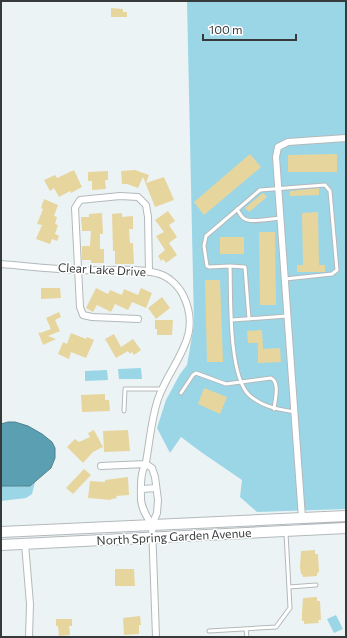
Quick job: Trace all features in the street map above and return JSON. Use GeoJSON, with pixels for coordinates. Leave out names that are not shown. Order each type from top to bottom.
{"type":"FeatureCollection","features":[{"type":"Feature","properties":{"kind":"highway","name":"North Spring Garden Avenue"},"geometry":{"type":"LineString","coordinates":[[1,532],[346,516]]}},
{"type":"Feature","properties":{"kind":"highway","name":"North Spring Garden Avenue"},"geometry":{"type":"LineString","coordinates":[[1,545],[346,528]]}},
{"type":"Feature","properties":{"kind":"street"},"geometry":{"type":"LineString","coordinates":[[302,518],[276,157],[278,147],[288,142],[346,138]]}},
{"type":"Feature","properties":{"kind":"street"},"geometry":{"type":"LineString","coordinates":[[138,319],[92,317],[83,315],[80,307],[77,270],[75,208],[80,200],[120,196],[138,197],[146,205],[148,216],[149,272]]}},
{"type":"Feature","properties":{"kind":"street","name":"Clear Lake Drive"},"geometry":{"type":"LineString","coordinates":[[1,264],[77,270],[133,270],[156,273],[168,278],[180,290],[188,305],[191,321],[190,330],[181,356],[158,398],[151,422],[146,464],[142,471],[141,502],[144,514],[152,525]]}},
{"type":"Feature","properties":{"kind":"street"},"geometry":{"type":"LineString","coordinates":[[101,466],[146,464]]}},
{"type":"Feature","properties":{"kind":"street","name":"Clear Lake Drive"},"geometry":{"type":"LineString","coordinates":[[146,464],[152,468],[155,477],[158,500],[157,512],[152,525],[156,637]]}},
{"type":"Feature","properties":{"kind":"street"},"geometry":{"type":"LineString","coordinates":[[142,489],[156,488]]}},
{"type":"Feature","properties":{"kind":"street"},"geometry":{"type":"LineString","coordinates":[[25,544],[30,604],[29,637]]}},
{"type":"Feature","properties":{"kind":"lane"},"geometry":{"type":"LineString","coordinates":[[248,319],[244,267],[207,266],[204,246],[206,236],[260,190],[325,186],[330,191],[337,270],[332,274],[284,279]]}},
{"type":"Feature","properties":{"kind":"lane"},"geometry":{"type":"LineString","coordinates":[[237,209],[241,216],[245,219],[280,218]]}},
{"type":"Feature","properties":{"kind":"lane"},"geometry":{"type":"LineString","coordinates":[[230,266],[233,350],[241,382],[248,394],[263,404],[274,409],[294,412]]}},
{"type":"Feature","properties":{"kind":"lane"},"geometry":{"type":"LineString","coordinates":[[232,320],[287,316]]}},
{"type":"Feature","properties":{"kind":"lane"},"geometry":{"type":"LineString","coordinates":[[181,393],[196,373],[226,384],[271,378],[274,379],[276,383],[274,409]]}},
{"type":"Feature","properties":{"kind":"lane"},"geometry":{"type":"LineString","coordinates":[[124,411],[125,389],[163,389]]}},
{"type":"Feature","properties":{"kind":"lane"},"geometry":{"type":"LineString","coordinates":[[209,631],[276,628],[290,608],[286,531]]}},
{"type":"Feature","properties":{"kind":"lane"},"geometry":{"type":"LineString","coordinates":[[288,586],[316,586]]}},
{"type":"Feature","properties":{"kind":"lane"},"geometry":{"type":"LineString","coordinates":[[246,629],[247,637]]}},
{"type":"Feature","properties":{"kind":"shaded area"},"geometry":{"type":"Polygon","coordinates":[[[187,1],[346,1],[346,509],[257,512],[240,497],[242,480],[181,437],[170,453],[157,428],[166,400],[180,374],[187,365],[194,325],[187,1]]]}},
{"type":"Feature","properties":{"kind":"shaded area"},"geometry":{"type":"Polygon","coordinates":[[[141,368],[142,379],[119,379],[118,369],[141,368]]]}},
{"type":"Feature","properties":{"kind":"shaded area"},"geometry":{"type":"Polygon","coordinates":[[[107,370],[108,380],[85,381],[85,371],[107,370]]]}},
{"type":"Feature","properties":{"kind":"shaded area"},"geometry":{"type":"Polygon","coordinates":[[[15,422],[28,426],[52,442],[55,448],[55,458],[51,468],[30,486],[1,486],[1,424],[15,422]]]}},
{"type":"Feature","properties":{"kind":"shaded area"},"geometry":{"type":"Polygon","coordinates":[[[35,482],[32,494],[26,498],[1,501],[1,486],[23,486],[35,482]]]}},
{"type":"Feature","properties":{"kind":"shaded area"},"geometry":{"type":"Polygon","coordinates":[[[336,615],[343,629],[334,633],[327,619],[336,615]]]}},
{"type":"Feature","properties":{"kind":"building"},"geometry":{"type":"Polygon","coordinates":[[[111,8],[123,9],[123,12],[127,12],[127,17],[111,17],[111,8]]]}},
{"type":"Feature","properties":{"kind":"building"},"geometry":{"type":"Polygon","coordinates":[[[250,154],[261,167],[204,215],[194,202],[250,154]]]}},
{"type":"Feature","properties":{"kind":"building"},"geometry":{"type":"Polygon","coordinates":[[[337,154],[337,172],[288,172],[288,155],[337,154]]]}},
{"type":"Feature","properties":{"kind":"building"},"geometry":{"type":"Polygon","coordinates":[[[74,170],[82,187],[59,197],[54,188],[50,191],[44,180],[55,175],[57,178],[74,170]]]}},
{"type":"Feature","properties":{"kind":"building"},"geometry":{"type":"Polygon","coordinates":[[[135,170],[149,175],[146,183],[164,177],[174,200],[155,207],[143,177],[138,188],[127,184],[122,184],[121,171],[135,170]]]}},
{"type":"Feature","properties":{"kind":"building"},"geometry":{"type":"Polygon","coordinates":[[[108,171],[108,180],[105,180],[106,189],[92,190],[92,181],[88,181],[88,172],[108,171]]]}},
{"type":"Feature","properties":{"kind":"building"},"geometry":{"type":"Polygon","coordinates":[[[319,188],[319,195],[290,196],[290,191],[319,188]]]}},
{"type":"Feature","properties":{"kind":"building"},"geometry":{"type":"Polygon","coordinates":[[[263,193],[267,197],[249,212],[245,208],[263,193]]]}},
{"type":"Feature","properties":{"kind":"building"},"geometry":{"type":"Polygon","coordinates":[[[44,199],[58,205],[54,216],[57,217],[55,224],[58,225],[55,234],[59,236],[57,241],[52,239],[50,244],[36,239],[42,225],[37,224],[43,209],[41,208],[44,199]]]}},
{"type":"Feature","properties":{"kind":"building"},"geometry":{"type":"Polygon","coordinates":[[[168,211],[175,221],[169,225],[177,237],[169,243],[177,255],[166,263],[163,259],[161,261],[158,256],[165,250],[156,236],[164,232],[155,220],[168,211]]]}},
{"type":"Feature","properties":{"kind":"building"},"geometry":{"type":"Polygon","coordinates":[[[318,212],[319,265],[325,265],[325,272],[297,272],[297,265],[303,265],[302,213],[318,212]]]}},
{"type":"Feature","properties":{"kind":"building"},"geometry":{"type":"Polygon","coordinates":[[[102,213],[103,234],[100,234],[100,249],[104,249],[104,263],[91,263],[91,260],[82,260],[82,246],[90,246],[91,231],[82,231],[81,217],[89,217],[89,214],[102,213]]]}},
{"type":"Feature","properties":{"kind":"building"},"geometry":{"type":"Polygon","coordinates":[[[122,213],[122,217],[133,216],[133,229],[129,229],[130,243],[133,243],[134,264],[115,264],[115,251],[113,251],[112,214],[122,213]]]}},
{"type":"Feature","properties":{"kind":"building"},"geometry":{"type":"Polygon","coordinates":[[[259,232],[275,232],[276,305],[260,305],[259,232]]]}},
{"type":"Feature","properties":{"kind":"building"},"geometry":{"type":"Polygon","coordinates":[[[220,237],[244,237],[244,254],[220,254],[220,237]]]}},
{"type":"Feature","properties":{"kind":"building"},"geometry":{"type":"Polygon","coordinates":[[[205,280],[220,280],[223,362],[207,362],[205,280]]]}},
{"type":"Feature","properties":{"kind":"building"},"geometry":{"type":"Polygon","coordinates":[[[41,288],[60,288],[61,298],[41,299],[41,288]]]}},
{"type":"Feature","properties":{"kind":"building"},"geometry":{"type":"Polygon","coordinates":[[[96,288],[108,294],[110,290],[122,295],[124,289],[138,295],[141,288],[152,293],[146,308],[132,302],[128,310],[115,304],[111,312],[97,305],[93,312],[86,308],[96,288]]]}},
{"type":"Feature","properties":{"kind":"building"},"geometry":{"type":"Polygon","coordinates":[[[162,297],[170,308],[156,319],[148,308],[162,297]]]}},
{"type":"Feature","properties":{"kind":"building"},"geometry":{"type":"Polygon","coordinates":[[[59,312],[61,317],[55,320],[60,331],[48,336],[56,339],[43,345],[38,332],[40,333],[51,329],[46,318],[59,312]]]}},
{"type":"Feature","properties":{"kind":"building"},"geometry":{"type":"Polygon","coordinates":[[[155,320],[173,320],[172,335],[157,335],[155,320]]]}},
{"type":"Feature","properties":{"kind":"building"},"geometry":{"type":"Polygon","coordinates":[[[262,330],[263,349],[280,348],[281,362],[258,363],[258,343],[248,343],[247,331],[262,330]]]}},
{"type":"Feature","properties":{"kind":"building"},"geometry":{"type":"Polygon","coordinates":[[[71,333],[86,339],[87,337],[94,340],[86,358],[71,352],[69,359],[58,354],[63,342],[67,344],[71,333]]]}},
{"type":"Feature","properties":{"kind":"building"},"geometry":{"type":"Polygon","coordinates":[[[114,334],[121,347],[133,339],[141,350],[134,355],[132,352],[130,354],[128,351],[116,358],[105,339],[114,334]]]}},
{"type":"Feature","properties":{"kind":"building"},"geometry":{"type":"Polygon","coordinates":[[[204,388],[227,397],[220,414],[198,404],[204,388]]]}},
{"type":"Feature","properties":{"kind":"building"},"geometry":{"type":"Polygon","coordinates":[[[105,394],[105,400],[109,400],[110,411],[82,412],[81,395],[105,394]]]}},
{"type":"Feature","properties":{"kind":"building"},"geometry":{"type":"Polygon","coordinates":[[[94,430],[103,447],[93,452],[83,463],[67,447],[75,439],[79,442],[90,437],[88,433],[94,430]]]}},
{"type":"Feature","properties":{"kind":"building"},"geometry":{"type":"Polygon","coordinates":[[[128,430],[130,451],[104,452],[103,431],[128,430]]]}},
{"type":"Feature","properties":{"kind":"building"},"geometry":{"type":"Polygon","coordinates":[[[84,469],[91,475],[73,494],[66,488],[84,469]]]}},
{"type":"Feature","properties":{"kind":"building"},"geometry":{"type":"Polygon","coordinates":[[[128,477],[129,495],[116,496],[117,498],[111,500],[88,498],[90,481],[105,482],[105,480],[128,477]]]}},
{"type":"Feature","properties":{"kind":"building"},"geometry":{"type":"Polygon","coordinates":[[[315,550],[315,554],[318,554],[319,572],[317,573],[317,576],[303,577],[300,567],[301,551],[315,550]]]}},
{"type":"Feature","properties":{"kind":"building"},"geometry":{"type":"Polygon","coordinates":[[[115,569],[134,569],[135,586],[115,586],[115,569]]]}},
{"type":"Feature","properties":{"kind":"building"},"geometry":{"type":"Polygon","coordinates":[[[317,597],[317,601],[320,601],[321,620],[318,620],[319,623],[304,624],[304,621],[302,621],[303,598],[317,597]]]}},
{"type":"Feature","properties":{"kind":"building"},"geometry":{"type":"Polygon","coordinates":[[[140,616],[141,625],[139,625],[139,634],[124,635],[123,618],[140,616]]]}},
{"type":"Feature","properties":{"kind":"building"},"geometry":{"type":"Polygon","coordinates":[[[56,619],[72,619],[72,626],[69,626],[70,635],[59,636],[58,626],[56,626],[56,619]]]}}]}
